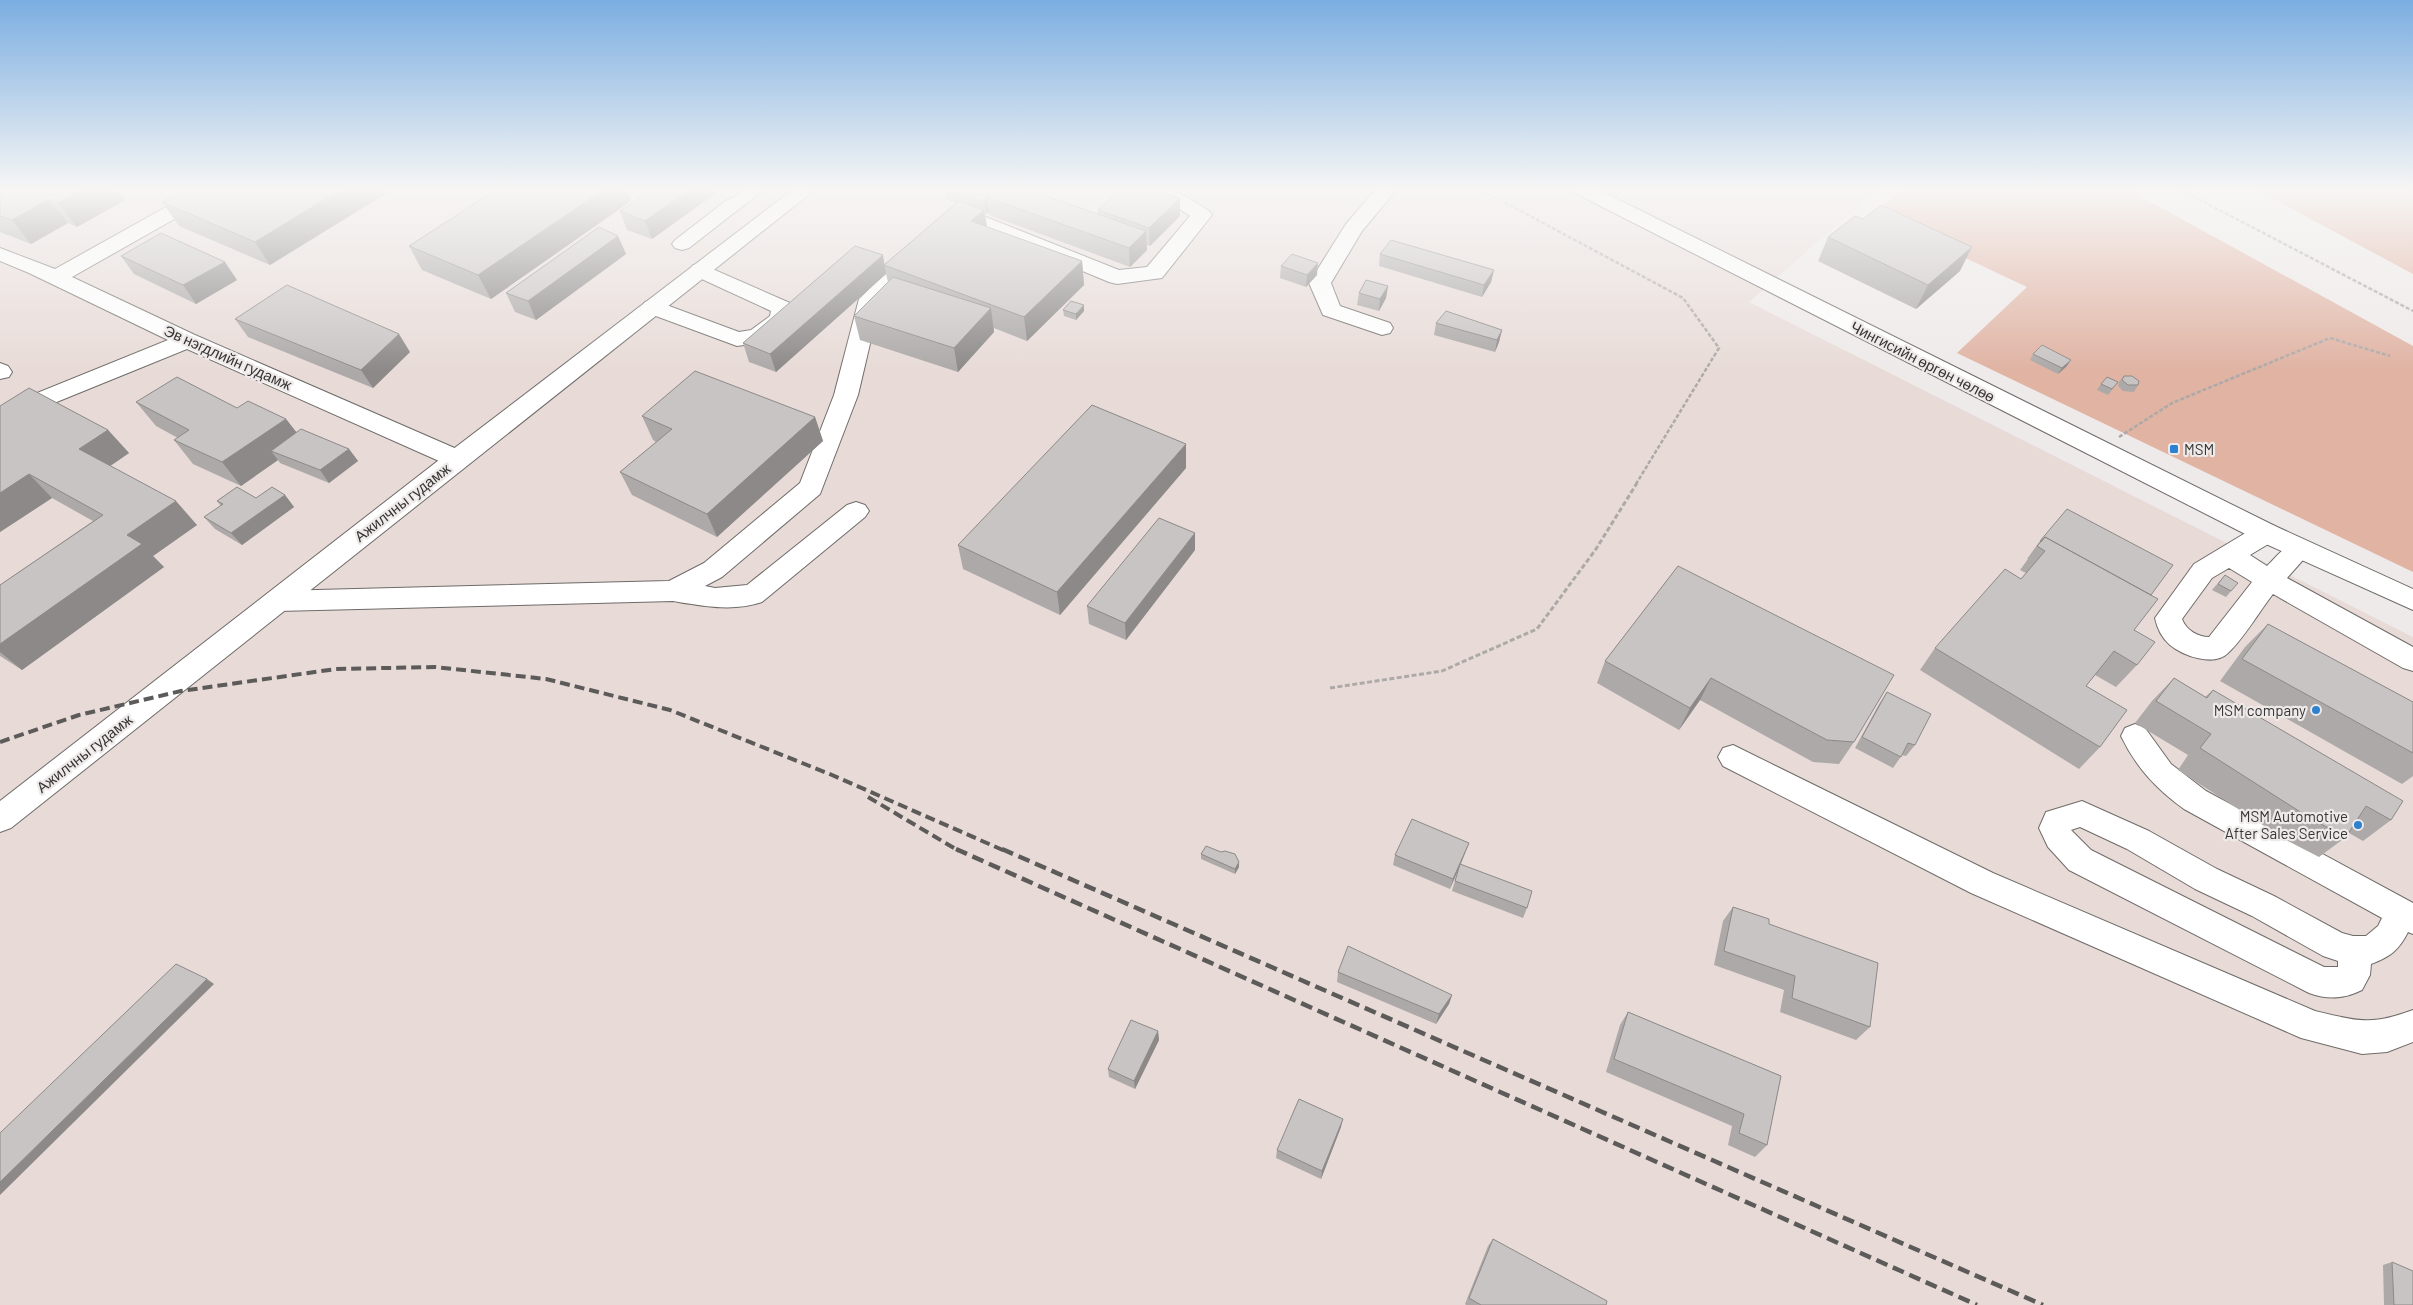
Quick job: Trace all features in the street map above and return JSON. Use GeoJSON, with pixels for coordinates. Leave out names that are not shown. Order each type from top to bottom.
{"type":"FeatureCollection","features":[{"type":"Feature","properties":{"kind":"main road"},"geometry":{"type":"LineString","coordinates":[[47,273],[84,249]]}},
{"type":"Feature","properties":{"kind":"main road"},"geometry":{"type":"LineString","coordinates":[[47,273],[95,249]]}},
{"type":"Feature","properties":{"kind":"main road","name":"Ажилчны гудамж"},"geometry":{"type":"LineString","coordinates":[[0,819],[457,459],[728,249]]}},
{"type":"Feature","properties":{"kind":"main road"},"geometry":{"type":"LineString","coordinates":[[672,591],[713,570],[811,488],[846,395],[870,300],[923,249]]}},
{"type":"Feature","properties":{"kind":"main road"},"geometry":{"type":"LineString","coordinates":[[1049,249],[1117,277],[1154,273],[1174,249]]}},
{"type":"Feature","properties":{"kind":"main road"},"geometry":{"type":"LineString","coordinates":[[1340,249],[1320,283],[1330,310],[1382,328]]}},
{"type":"Feature","properties":{"kind":"main road","name":"Чингисийн өргөн чөлөө"},"geometry":{"type":"LineString","coordinates":[[1701,249],[2266,533],[2413,600]]}},
{"type":"Feature","properties":{"kind":"main road","name":"Эв нэгдлийн гудамж"},"geometry":{"type":"LineString","coordinates":[[0,254],[47,273],[187,340],[457,459]]}},
{"type":"Feature","properties":{"kind":"main road"},"geometry":{"type":"LineString","coordinates":[[653,307],[737,339],[757,337],[781,319],[782,308],[701,270]]}},
{"type":"Feature","properties":{"kind":"main road"},"geometry":{"type":"LineString","coordinates":[[0,417],[187,340]]}},
{"type":"Feature","properties":{"kind":"main road"},"geometry":{"type":"LineString","coordinates":[[278,601],[672,591],[716,598],[752,595],[856,511]]}},
{"type":"Feature","properties":{"kind":"main road"},"geometry":{"type":"LineString","coordinates":[[2266,533],[2203,571],[2168,618],[2175,633],[2197,648],[2208,650],[2217,647],[2270,580],[2298,551]]}},
{"type":"Feature","properties":{"kind":"main road","name":"Чингисийн өргөн чөлөө"},"geometry":{"type":"LineString","coordinates":[[2266,533],[2413,615]]}},
{"type":"Feature","properties":{"kind":"main road"},"geometry":{"type":"LineString","coordinates":[[2229,555],[2413,660]]}},
{"type":"Feature","properties":{"kind":"main road"},"geometry":{"type":"LineString","coordinates":[[2135,736],[2149,761],[2165,779],[2195,800],[2407,916],[2377,947],[2366,951],[2353,951],[2334,946],[2263,906],[2206,879],[2138,840],[2082,814],[2057,821],[2054,828],[2059,838],[2080,860],[2321,982],[2337,983],[2350,979],[2355,974],[2356,968],[2353,951]]}},
{"type":"Feature","properties":{"kind":"main road"},"geometry":{"type":"LineString","coordinates":[[1733,757],[1982,882],[2312,1027],[2362,1038],[2388,1036],[2413,1026]]}},
{"type":"Feature","properties":{"kind":"path"},"geometry":{"type":"LineString","coordinates":[[1330,688],[1442,671],[1537,630],[1596,549],[1719,348],[1683,298],[1591,249]]}},
{"type":"Feature","properties":{"kind":"path"},"geometry":{"type":"LineString","coordinates":[[2294,249],[2413,311]]}},
{"type":"Feature","properties":{"kind":"path"},"geometry":{"type":"LineString","coordinates":[[2099,449],[2172,403],[2330,338],[2390,356]]}},
{"type":"Feature","properties":{"kind":"shaded area"},"geometry":{"type":"Polygon","coordinates":[[[0,249],[1810,249],[1749,302],[2413,637],[2413,1305],[0,1305],[0,249]]]}},
{"type":"Feature","properties":{"kind":"shaded area"},"geometry":{"type":"Polygon","coordinates":[[[1946,249],[2236,249],[2413,346],[2413,572],[1957,353],[2027,287],[1946,249]]]}},
{"type":"Feature","properties":{"kind":"shaded area"},"geometry":{"type":"Polygon","coordinates":[[[2366,249],[2413,249],[2413,274],[2366,249]]]}},
{"type":"Feature","properties":{"kind":"building"},"geometry":{"type":"Polygon","coordinates":[[[133,249],[196,249],[225,262],[183,285],[121,256],[133,249]]]}},
{"type":"Feature","properties":{"kind":"building"},"geometry":{"type":"Polygon","coordinates":[[[416,249],[516,249],[478,275],[416,249]]]}},
{"type":"Feature","properties":{"kind":"building"},"geometry":{"type":"Polygon","coordinates":[[[568,249],[600,249],[528,301],[506,293],[568,249]]]}},
{"type":"Feature","properties":{"kind":"building"},"geometry":{"type":"Polygon","coordinates":[[[852,249],[864,249],[883,255],[770,354],[743,343],[852,249]]]}},
{"type":"Feature","properties":{"kind":"building"},"geometry":{"type":"Polygon","coordinates":[[[903,249],[1048,249],[1082,261],[1024,317],[884,265],[903,249]]]}},
{"type":"Feature","properties":{"kind":"building"},"geometry":{"type":"Polygon","coordinates":[[[1384,249],[1422,249],[1494,270],[1484,285],[1380,254],[1384,249]]]}},
{"type":"Feature","properties":{"kind":"building"},"geometry":{"type":"Polygon","coordinates":[[[1853,249],[1970,249],[1928,285],[1853,249]]]}},
{"type":"Feature","properties":{"kind":"building"},"geometry":{"type":"Polygon","coordinates":[[[1292,254],[1318,263],[1307,275],[1281,266],[1292,254]]]}},
{"type":"Feature","properties":{"kind":"building"},"geometry":{"type":"Polygon","coordinates":[[[893,277],[991,308],[954,348],[854,316],[893,277]]]}},
{"type":"Feature","properties":{"kind":"building"},"geometry":{"type":"Polygon","coordinates":[[[1366,280],[1388,286],[1380,299],[1359,293],[1366,280]]]}},
{"type":"Feature","properties":{"kind":"building"},"geometry":{"type":"Polygon","coordinates":[[[287,285],[399,334],[361,370],[235,319],[287,285]]]}},
{"type":"Feature","properties":{"kind":"building"},"geometry":{"type":"Polygon","coordinates":[[[1071,301],[1084,305],[1076,314],[1063,310],[1071,301]]]}},
{"type":"Feature","properties":{"kind":"building"},"geometry":{"type":"Polygon","coordinates":[[[1446,311],[1502,330],[1497,340],[1436,323],[1446,311]]]}},
{"type":"Feature","properties":{"kind":"building"},"geometry":{"type":"Polygon","coordinates":[[[2042,345],[2071,360],[2062,368],[2033,354],[2042,345]]]}},
{"type":"Feature","properties":{"kind":"building"},"geometry":{"type":"Polygon","coordinates":[[[695,371],[815,417],[707,514],[620,472],[672,429],[642,416],[695,371]]]}},
{"type":"Feature","properties":{"kind":"building"},"geometry":{"type":"Polygon","coordinates":[[[2124,376],[2132,376],[2139,381],[2138,385],[2128,385],[2122,380],[2124,376]]]}},
{"type":"Feature","properties":{"kind":"building"},"geometry":{"type":"Polygon","coordinates":[[[177,377],[237,408],[248,401],[286,419],[222,462],[174,440],[189,430],[136,402],[177,377]]]}},
{"type":"Feature","properties":{"kind":"building"},"geometry":{"type":"Polygon","coordinates":[[[2107,377],[2118,382],[2112,389],[2101,384],[2107,377]]]}},
{"type":"Feature","properties":{"kind":"building"},"geometry":{"type":"Polygon","coordinates":[[[29,388],[108,430],[79,449],[176,501],[127,535],[142,544],[0,644],[0,585],[103,515],[29,474],[0,493],[0,406],[29,388]]]}},
{"type":"Feature","properties":{"kind":"building"},"geometry":{"type":"Polygon","coordinates":[[[1092,405],[1186,444],[1057,592],[958,545],[1092,405]]]}},
{"type":"Feature","properties":{"kind":"building"},"geometry":{"type":"Polygon","coordinates":[[[301,429],[349,449],[320,470],[271,451],[301,429]]]}},
{"type":"Feature","properties":{"kind":"building"},"geometry":{"type":"Polygon","coordinates":[[[237,487],[256,498],[272,487],[285,495],[231,533],[204,517],[223,504],[217,501],[237,487]]]}},
{"type":"Feature","properties":{"kind":"building"},"geometry":{"type":"Polygon","coordinates":[[[2067,509],[2173,565],[2151,595],[2045,537],[2040,541],[2067,509]]]}},
{"type":"Feature","properties":{"kind":"building"},"geometry":{"type":"Polygon","coordinates":[[[1159,518],[1195,533],[1125,623],[1087,606],[1159,518]]]}},
{"type":"Feature","properties":{"kind":"building"},"geometry":{"type":"Polygon","coordinates":[[[2045,537],[2158,599],[2134,630],[2155,642],[2137,665],[2114,651],[2086,686],[2127,710],[2100,747],[1935,648],[2005,569],[2021,579],[2045,551],[2037,546],[2045,537]]]}},
{"type":"Feature","properties":{"kind":"building"},"geometry":{"type":"Polygon","coordinates":[[[1678,566],[1894,675],[1854,742],[1827,740],[1711,678],[1690,708],[1605,661],[1678,566]]]}},
{"type":"Feature","properties":{"kind":"building"},"geometry":{"type":"Polygon","coordinates":[[[2225,575],[2238,583],[2231,591],[2218,584],[2225,575]]]}},
{"type":"Feature","properties":{"kind":"building"},"geometry":{"type":"Polygon","coordinates":[[[2268,624],[2413,702],[2413,753],[2242,659],[2268,624]]]}},
{"type":"Feature","properties":{"kind":"building"},"geometry":{"type":"Polygon","coordinates":[[[2174,678],[2207,698],[2213,690],[2403,801],[2391,820],[2366,806],[2346,837],[2313,820],[2200,748],[2211,734],[2156,701],[2174,678]]]}},
{"type":"Feature","properties":{"kind":"building"},"geometry":{"type":"Polygon","coordinates":[[[1887,692],[1931,714],[1915,745],[1908,743],[1901,757],[1862,737],[1887,692]]]}},
{"type":"Feature","properties":{"kind":"building"},"geometry":{"type":"Polygon","coordinates":[[[1412,819],[1469,843],[1453,879],[1395,855],[1412,819]]]}},
{"type":"Feature","properties":{"kind":"building"},"geometry":{"type":"Polygon","coordinates":[[[1206,846],[1221,852],[1225,851],[1235,854],[1239,862],[1235,869],[1201,854],[1206,846]]]}},
{"type":"Feature","properties":{"kind":"building"},"geometry":{"type":"Polygon","coordinates":[[[1460,864],[1532,891],[1527,908],[1455,881],[1460,864]]]}},
{"type":"Feature","properties":{"kind":"building"},"geometry":{"type":"Polygon","coordinates":[[[1733,907],[1769,919],[1769,924],[1878,963],[1870,1027],[1792,998],[1795,976],[1724,951],[1733,907]]]}},
{"type":"Feature","properties":{"kind":"building"},"geometry":{"type":"Polygon","coordinates":[[[1348,946],[1452,995],[1439,1014],[1338,972],[1348,946]]]}},
{"type":"Feature","properties":{"kind":"building"},"geometry":{"type":"Polygon","coordinates":[[[176,964],[207,979],[0,1182],[0,1133],[176,964]]]}},
{"type":"Feature","properties":{"kind":"building"},"geometry":{"type":"Polygon","coordinates":[[[1628,1012],[1781,1076],[1767,1145],[1739,1133],[1744,1114],[1614,1059],[1628,1012]]]}},
{"type":"Feature","properties":{"kind":"building"},"geometry":{"type":"Polygon","coordinates":[[[1131,1020],[1158,1031],[1134,1081],[1108,1069],[1131,1020]]]}},
{"type":"Feature","properties":{"kind":"building"},"geometry":{"type":"Polygon","coordinates":[[[1299,1099],[1343,1119],[1322,1171],[1277,1150],[1299,1099]]]}},
{"type":"Feature","properties":{"kind":"building"},"geometry":{"type":"Polygon","coordinates":[[[1493,1239],[1607,1301],[1606,1305],[1481,1305],[1469,1298],[1493,1239]]]}},
{"type":"Feature","properties":{"kind":"building"},"geometry":{"type":"Polygon","coordinates":[[[2392,1262],[2413,1271],[2413,1305],[2394,1305],[2392,1262]]]}},
{"type":"Feature","properties":{"kind":"railway"},"geometry":{"type":"LineString","coordinates":[[0,742],[79,715],[181,691],[336,669],[435,667],[546,679],[670,710],[832,775],[1005,851]]}},
{"type":"Feature","properties":{"kind":"railway"},"geometry":{"type":"LineString","coordinates":[[868,797],[959,851]]}},
{"type":"Feature","properties":{"kind":"railway"},"geometry":{"type":"LineString","coordinates":[[956,849],[1977,1305]]}},
{"type":"Feature","properties":{"kind":"railway"},"geometry":{"type":"LineString","coordinates":[[1002,849],[2043,1305]]}},
{"type":"Feature","properties":{"kind":"place","name":"MSM"},"geometry":{"type":"Point","coordinates":[2174,449]}},
{"type":"Feature","properties":{"kind":"place","name":"MSM company"},"geometry":{"type":"Point","coordinates":[2316,710]}},
{"type":"Feature","properties":{"kind":"place","name":"MSM Automotive After Sales Service"},"geometry":{"type":"Point","coordinates":[2358,825]}}]}
